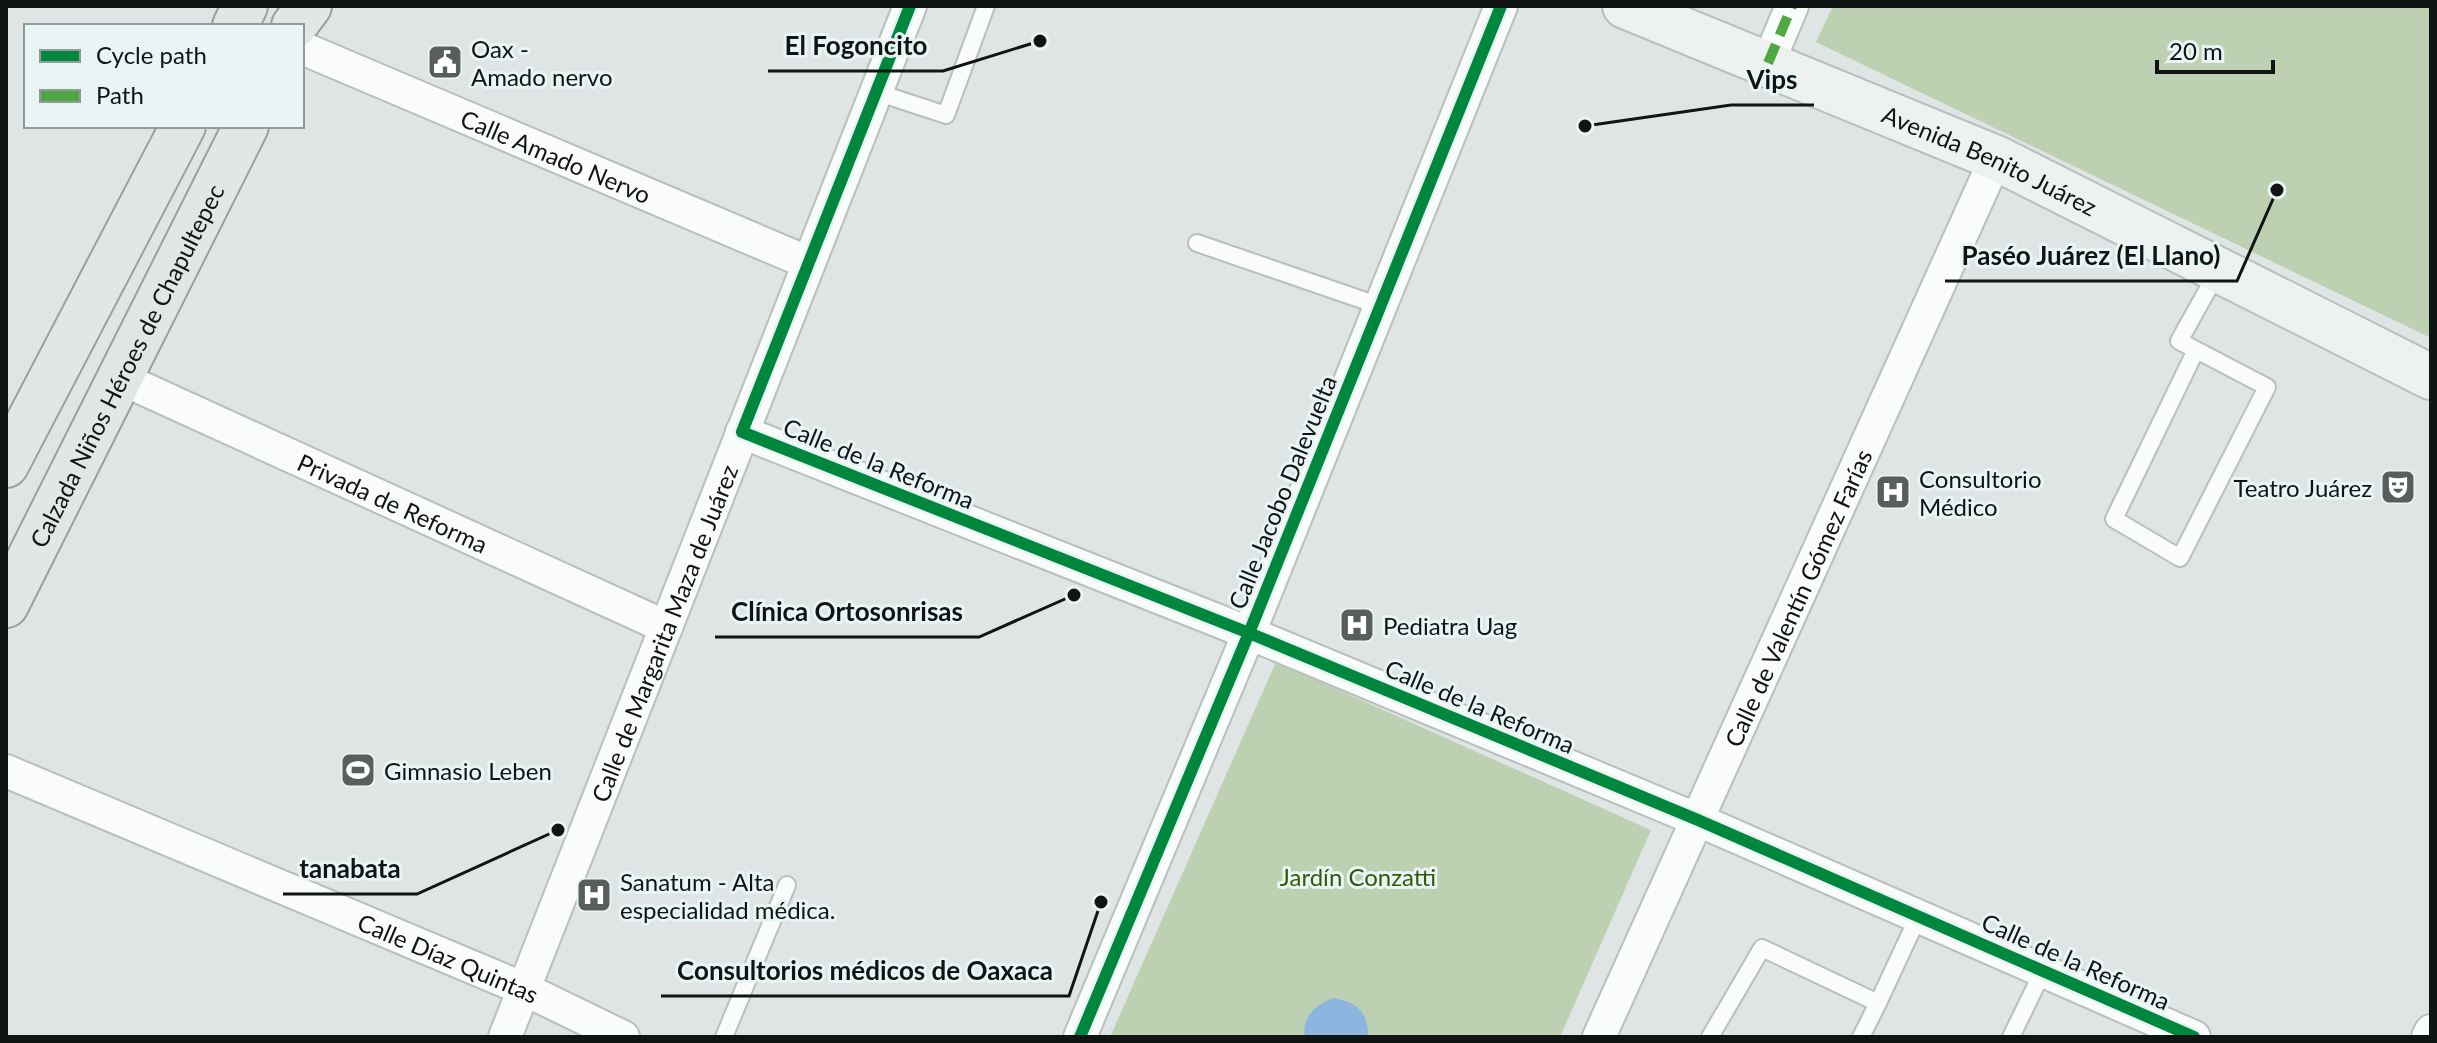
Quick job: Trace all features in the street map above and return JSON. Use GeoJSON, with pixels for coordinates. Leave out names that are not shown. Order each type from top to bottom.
{"type":"FeatureCollection","features":[{"type":"Feature","properties":{"kind":"main road"},"geometry":{"type":"LineString","coordinates":[[236,24],[245,6]]}},
{"type":"Feature","properties":{"kind":"main road"},"geometry":{"type":"LineString","coordinates":[[294,24],[309,6]]}},
{"type":"Feature","properties":{"kind":"main road","name":"Avenida Benito Juárez"},"geometry":{"type":"LineString","coordinates":[[1625,6],[1996,158],[2431,377]]}},
{"type":"Feature","properties":{"kind":"main road"},"geometry":{"type":"LineString","coordinates":[[6,465],[182,128]]}},
{"type":"Feature","properties":{"kind":"main road","name":"Calzada Niños Héroes de Chapultepec"},"geometry":{"type":"LineString","coordinates":[[6,605],[245,128]]}},
{"type":"Feature","properties":{"kind":"street","name":"Calle de Margarita Maza de Juárez"},"geometry":{"type":"LineString","coordinates":[[505,1037],[910,6]]}},
{"type":"Feature","properties":{"kind":"street","name":"Calle Jacobo Dalevuelta"},"geometry":{"type":"LineString","coordinates":[[1080,1037],[1249,633],[1501,6]]}},
{"type":"Feature","properties":{"kind":"street"},"geometry":{"type":"LineString","coordinates":[[1768,63],[1792,6]]}},
{"type":"Feature","properties":{"kind":"street","name":"Calle Amado Nervo"},"geometry":{"type":"LineString","coordinates":[[304,49],[809,263]]}},
{"type":"Feature","properties":{"kind":"street","name":"Calle de Valentín Gómez Farías"},"geometry":{"type":"LineString","coordinates":[[1607,1035],[1698,820],[1996,158]]}},
{"type":"Feature","properties":{"kind":"street","name":"Privada de Reforma"},"geometry":{"type":"LineString","coordinates":[[120,378],[666,627]]}},
{"type":"Feature","properties":{"kind":"street","name":"Calle de la Reforma"},"geometry":{"type":"LineString","coordinates":[[742,432],[1249,633],[1698,820],[2194,1037]]}},
{"type":"Feature","properties":{"kind":"street","name":"Calle Díaz Quintas"},"geometry":{"type":"LineString","coordinates":[[6,771],[524,989],[623,1037]]}},
{"type":"Feature","properties":{"kind":"street"},"geometry":{"type":"LineString","coordinates":[[2428,1037],[2431,1031]]}},
{"type":"Feature","properties":{"kind":"lane"},"geometry":{"type":"LineString","coordinates":[[876,92],[946,115],[986,6]]}},
{"type":"Feature","properties":{"kind":"lane"},"geometry":{"type":"LineString","coordinates":[[1197,243],[1380,306]]}},
{"type":"Feature","properties":{"kind":"lane"},"geometry":{"type":"LineString","coordinates":[[2196,350],[2114,519],[2180,558],[2267,387],[2179,341],[2218,272]]}},
{"type":"Feature","properties":{"kind":"lane"},"geometry":{"type":"LineString","coordinates":[[724,1037],[787,885]]}},
{"type":"Feature","properties":{"kind":"lane"},"geometry":{"type":"LineString","coordinates":[[1861,1037],[1918,917]]}},
{"type":"Feature","properties":{"kind":"lane"},"geometry":{"type":"LineString","coordinates":[[1710,1037],[1762,948],[1878,1003]]}},
{"type":"Feature","properties":{"kind":"lane"},"geometry":{"type":"LineString","coordinates":[[2011,1037],[2043,971]]}},
{"type":"Feature","properties":{"kind":"green space"},"geometry":{"type":"Polygon","coordinates":[[[1833,6],[2431,6],[2431,338],[1816,42],[1833,6]]]}},
{"type":"Feature","properties":{"kind":"green space","name":"Jardín Conzatti"},"geometry":{"type":"Polygon","coordinates":[[[1276,662],[1651,830],[1560,1037],[1110,1037],[1276,662]]]}},
{"type":"Feature","properties":{"kind":"water"},"geometry":{"type":"Polygon","coordinates":[[[1334,998],[1349,1002],[1360,1010],[1366,1021],[1368,1037],[1305,1037],[1305,1023],[1311,1012],[1334,998]]]}},
{"type":"Feature","properties":{"kind":"marked path"},"geometry":{"type":"LineString","coordinates":[[1768,63],[1792,6]]}},
{"type":"Feature","properties":{"kind":"cycle path"},"geometry":{"type":"LineString","coordinates":[[910,6],[742,432],[1249,633],[1698,820],[2194,1037]]}},
{"type":"Feature","properties":{"kind":"cycle path"},"geometry":{"type":"LineString","coordinates":[[1080,1037],[1249,633],[1501,6]]}},
{"type":"Feature","properties":{"kind":"place","name":"El Fogoncito"},"geometry":{"type":"Point","coordinates":[1040,41]}},
{"type":"Feature","properties":{"kind":"place","name":"Oax - Amado nervo"},"geometry":{"type":"Point","coordinates":[445,62]}},
{"type":"Feature","properties":{"kind":"place","name":"Vips"},"geometry":{"type":"Point","coordinates":[1585,126]}},
{"type":"Feature","properties":{"kind":"place","name":"Paséo Juárez (El Llano)"},"geometry":{"type":"Point","coordinates":[2277,190]}},
{"type":"Feature","properties":{"kind":"place","name":"Teatro Juárez"},"geometry":{"type":"Point","coordinates":[2398,487]}},
{"type":"Feature","properties":{"kind":"place","name":"Consultorio Médico"},"geometry":{"type":"Point","coordinates":[1893,492]}},
{"type":"Feature","properties":{"kind":"place","name":"Clínica Ortosonrisas"},"geometry":{"type":"Point","coordinates":[1074,595]}},
{"type":"Feature","properties":{"kind":"place","name":"Pediatra Uag"},"geometry":{"type":"Point","coordinates":[1357,625]}},
{"type":"Feature","properties":{"kind":"place","name":"Gimnasio Leben"},"geometry":{"type":"Point","coordinates":[358,770]}},
{"type":"Feature","properties":{"kind":"place","name":"tanabata"},"geometry":{"type":"Point","coordinates":[558,830]}},
{"type":"Feature","properties":{"kind":"place","name":"Sanatum - Alta especialidad médica."},"geometry":{"type":"Point","coordinates":[594,895]}},
{"type":"Feature","properties":{"kind":"place","name":"Consultorios médicos de Oaxaca"},"geometry":{"type":"Point","coordinates":[1101,902]}}]}
